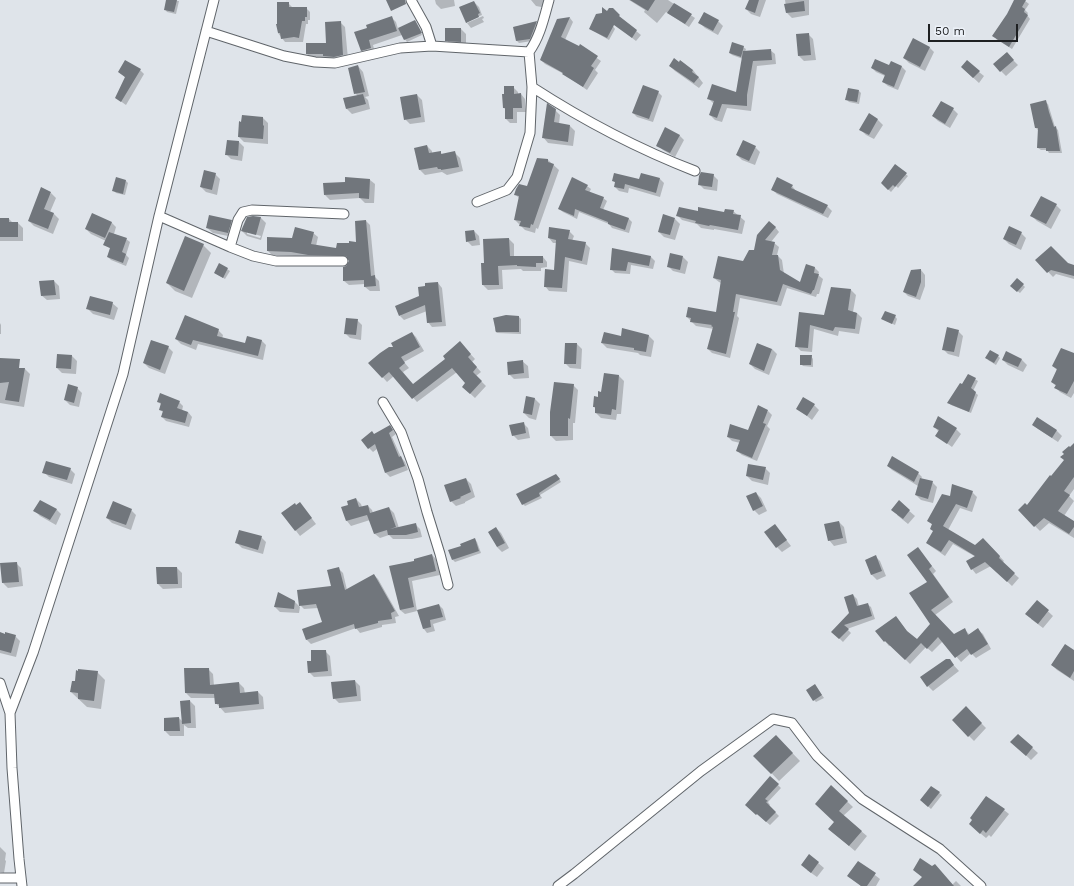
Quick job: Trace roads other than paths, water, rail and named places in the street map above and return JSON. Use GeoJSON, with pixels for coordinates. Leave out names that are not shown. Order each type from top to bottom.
{"type":"FeatureCollection","features":[{"type":"Feature","properties":{"kind":"street"},"geometry":{"type":"LineString","coordinates":[[10,713],[33,653],[123,374],[159,216],[214,0]]}},
{"type":"Feature","properties":{"kind":"street"},"geometry":{"type":"LineString","coordinates":[[411,0],[426,27],[432,46]]}},
{"type":"Feature","properties":{"kind":"street"},"geometry":{"type":"LineString","coordinates":[[477,202],[507,190],[517,177],[530,132],[532,87],[529,52],[534,45],[542,25],[549,0]]}},
{"type":"Feature","properties":{"kind":"street"},"geometry":{"type":"LineString","coordinates":[[206,31],[284,56],[314,62],[335,64],[400,48],[432,46],[529,52]]}},
{"type":"Feature","properties":{"kind":"street"},"geometry":{"type":"LineString","coordinates":[[532,87],[563,107],[589,121],[664,159],[695,172]]}},
{"type":"Feature","properties":{"kind":"street"},"geometry":{"type":"LineString","coordinates":[[230,247],[238,220],[243,212],[252,210],[344,214]]}},
{"type":"Feature","properties":{"kind":"street"},"geometry":{"type":"LineString","coordinates":[[159,216],[253,256],[276,261],[343,261]]}},
{"type":"Feature","properties":{"kind":"street"},"geometry":{"type":"LineString","coordinates":[[384,402],[401,432],[418,479],[448,585]]}},
{"type":"Feature","properties":{"kind":"street"},"geometry":{"type":"LineString","coordinates":[[0,683],[10,713],[12,775],[22,882],[0,878]]}},
{"type":"Feature","properties":{"kind":"street"},"geometry":{"type":"LineString","coordinates":[[558,886],[701,771],[773,719],[792,723],[817,756],[862,800],[940,849],[982,886]]}}]}
